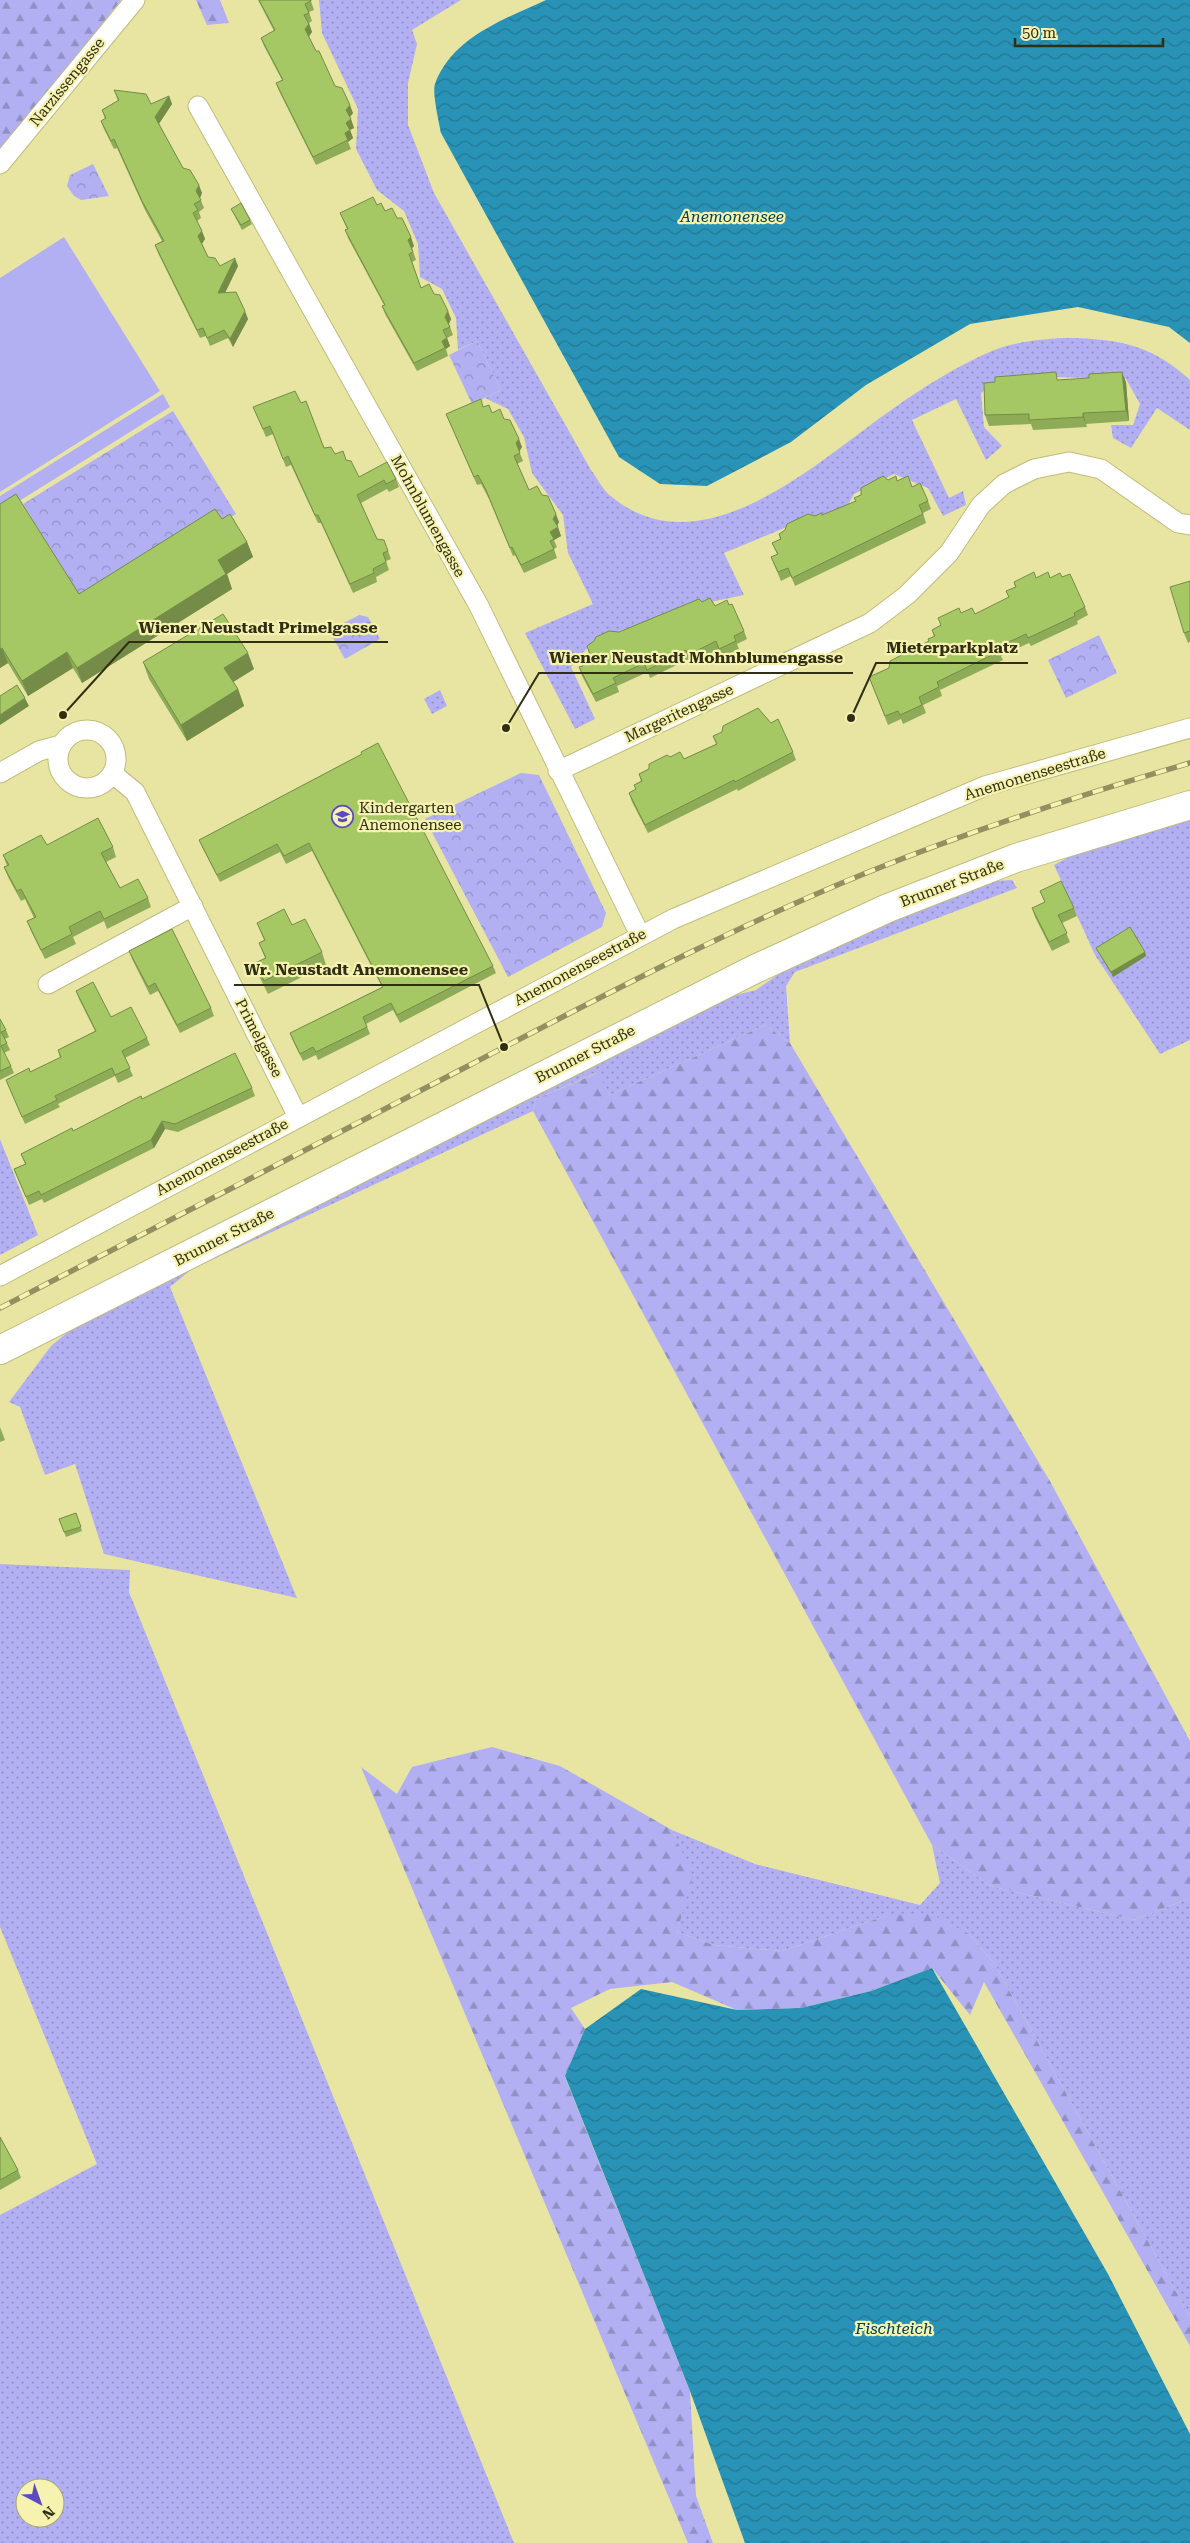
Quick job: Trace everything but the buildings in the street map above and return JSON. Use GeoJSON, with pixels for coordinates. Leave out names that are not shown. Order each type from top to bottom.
{"type":"FeatureCollection","features":[{"type":"Feature","properties":{"kind":"main road","name":"Brunner Straße"},"geometry":{"type":"LineString","coordinates":[[0,1350],[755,969],[888,908],[1016,858],[1190,805]]}},
{"type":"Feature","properties":{"kind":"street","name":"Narzissengasse"},"geometry":{"type":"LineString","coordinates":[[0,164],[134,0]]}},
{"type":"Feature","properties":{"kind":"street","name":"Mohnblumengasse"},"geometry":{"type":"LineString","coordinates":[[198,106],[479,606],[640,935]]}},
{"type":"Feature","properties":{"kind":"street","name":"Margeritengasse"},"geometry":{"type":"LineString","coordinates":[[558,770],[870,623],[907,594],[949,553],[981,505],[1004,484],[1034,468],[1069,462],[1101,469],[1178,523],[1190,525]]}},
{"type":"Feature","properties":{"kind":"street","name":"Anemonenseestraße"},"geometry":{"type":"LineString","coordinates":[[0,1276],[673,919],[984,786],[1190,728]]}},
{"type":"Feature","properties":{"kind":"street"},"geometry":{"type":"LineString","coordinates":[[0,772],[39,751],[61,745],[72,734],[86,730],[101,733],[112,744],[117,758],[113,774],[102,785],[88,789],[72,786],[61,775],[57,760],[61,745]]}},
{"type":"Feature","properties":{"kind":"street","name":"Primelgasse"},"geometry":{"type":"LineString","coordinates":[[113,774],[135,792],[298,1117]]}},
{"type":"Feature","properties":{"kind":"street"},"geometry":{"type":"LineString","coordinates":[[48,984],[193,906]]}},
{"type":"Feature","properties":{"kind":"green space"},"geometry":{"type":"Polygon","coordinates":[[[0,0],[121,0],[0,152],[0,0]]]}},
{"type":"Feature","properties":{"kind":"green space"},"geometry":{"type":"Polygon","coordinates":[[[196,0],[220,0],[229,23],[207,25],[196,0]]]}},
{"type":"Feature","properties":{"kind":"green space"},"geometry":{"type":"Polygon","coordinates":[[[319,0],[461,0],[412,30],[417,44],[408,83],[408,125],[434,193],[591,470],[603,488],[612,497],[647,517],[684,522],[722,515],[760,500],[832,454],[917,392],[966,363],[1002,347],[1014,344],[1041,340],[1081,338],[1107,340],[1145,350],[1168,362],[1190,380],[1190,430],[1157,408],[1131,448],[1113,438],[1111,425],[1133,425],[1140,404],[1126,379],[1053,377],[989,386],[981,393],[984,427],[1002,446],[986,460],[956,399],[912,420],[949,498],[963,491],[966,505],[943,516],[928,488],[894,474],[854,494],[843,514],[811,517],[724,553],[744,595],[687,607],[594,640],[571,667],[595,719],[575,729],[525,633],[593,604],[568,553],[563,515],[532,473],[524,437],[508,409],[485,398],[501,390],[477,341],[458,350],[456,318],[442,289],[420,277],[418,244],[404,211],[377,190],[356,149],[358,109],[322,33],[319,0]]]}},
{"type":"Feature","properties":{"kind":"green space"},"geometry":{"type":"Polygon","coordinates":[[[93,164],[109,196],[81,200],[74,196],[67,186],[70,175],[93,164]]]}},
{"type":"Feature","properties":{"kind":"green space"},"geometry":{"type":"Polygon","coordinates":[[[64,237],[160,391],[0,492],[0,278],[64,237]]]}},
{"type":"Feature","properties":{"kind":"green space"},"geometry":{"type":"Polygon","coordinates":[[[477,341],[501,390],[472,404],[449,355],[477,341]]]}},
{"type":"Feature","properties":{"kind":"green space"},"geometry":{"type":"Polygon","coordinates":[[[163,394],[170,407],[0,513],[0,496],[163,394]]]}},
{"type":"Feature","properties":{"kind":"green space"},"geometry":{"type":"Polygon","coordinates":[[[173,411],[236,514],[86,607],[23,504],[173,411]]]}},
{"type":"Feature","properties":{"kind":"green space"},"geometry":{"type":"Polygon","coordinates":[[[359,615],[368,617],[380,639],[345,659],[329,631],[359,615]]]}},
{"type":"Feature","properties":{"kind":"green space"},"geometry":{"type":"Polygon","coordinates":[[[1099,635],[1117,673],[1066,698],[1048,660],[1099,635]]]}},
{"type":"Feature","properties":{"kind":"green space"},"geometry":{"type":"Polygon","coordinates":[[[440,690],[447,706],[432,714],[424,699],[440,690]]]}},
{"type":"Feature","properties":{"kind":"green space"},"geometry":{"type":"Polygon","coordinates":[[[521,773],[539,775],[606,913],[602,927],[508,977],[425,819],[521,773]]]}},
{"type":"Feature","properties":{"kind":"green space"},"geometry":{"type":"Polygon","coordinates":[[[1190,817],[1190,1040],[1160,1054],[1095,955],[1054,865],[1095,843],[1190,817]]]}},
{"type":"Feature","properties":{"kind":"green space"},"geometry":{"type":"Polygon","coordinates":[[[1012,880],[1017,888],[795,972],[786,986],[790,1043],[765,1025],[610,1095],[596,1073],[536,1099],[533,1111],[192,1269],[170,1287],[297,1598],[104,1554],[75,1464],[45,1475],[20,1407],[9,1402],[51,1346],[82,1320],[716,1000],[756,990],[797,961],[979,882],[1012,880]]]}},
{"type":"Feature","properties":{"kind":"green space"},"geometry":{"type":"Polygon","coordinates":[[[765,1025],[790,1043],[1051,1483],[1190,1741],[1190,1898],[1134,1920],[991,1886],[932,1845],[533,1111],[536,1099],[597,1073],[610,1095],[765,1025]]]}},
{"type":"Feature","properties":{"kind":"green space"},"geometry":{"type":"Polygon","coordinates":[[[0,1139],[38,1235],[0,1255],[0,1139]]]}},
{"type":"Feature","properties":{"kind":"green space"},"geometry":{"type":"Polygon","coordinates":[[[0,1564],[130,1570],[129,1592],[514,2543],[0,2543],[0,2215],[97,2164],[0,1927],[0,1564]]]}},
{"type":"Feature","properties":{"kind":"green space"},"geometry":{"type":"Polygon","coordinates":[[[492,1747],[560,1766],[672,1830],[693,1876],[677,1932],[714,1945],[782,1951],[885,1916],[929,1913],[969,1934],[994,1963],[1190,2317],[1190,2346],[984,1982],[970,2015],[932,1968],[871,1991],[801,2008],[737,2010],[672,1982],[610,1989],[571,2008],[585,2029],[565,2077],[690,2391],[696,2496],[713,2543],[688,2543],[361,1767],[397,1794],[412,1767],[492,1747]]]}},
{"type":"Feature","properties":{"kind":"green space"},"geometry":{"type":"Polygon","coordinates":[[[672,1830],[755,1864],[920,1905],[940,1883],[932,1845],[991,1886],[1134,1920],[1190,1898],[1190,2317],[994,1963],[969,1934],[885,1916],[782,1951],[714,1945],[677,1932],[692,1876],[672,1830]]]}},
{"type":"Feature","properties":{"kind":"water","name":"Anemonensee"},"geometry":{"type":"Polygon","coordinates":[[[546,0],[1190,0],[1190,343],[1169,327],[1078,307],[970,324],[866,385],[791,442],[707,486],[660,484],[619,457],[441,133],[434,88],[443,68],[454,54],[467,42],[497,23],[546,0]]]}},
{"type":"Feature","properties":{"kind":"water","name":"Fischteich"},"geometry":{"type":"Polygon","coordinates":[[[932,1968],[1108,2274],[1190,2434],[1190,2543],[745,2543],[690,2391],[565,2076],[585,2029],[641,1989],[737,2010],[801,2008],[871,1991],[932,1968]]]}},
{"type":"Feature","properties":{"kind":"railway"},"geometry":{"type":"LineString","coordinates":[[0,1308],[615,990],[764,917],[866,873],[946,842],[1067,801],[1190,763]]}},
{"type":"Feature","properties":{"kind":"place","name":"Wiener Neustadt Primelgasse"},"geometry":{"type":"Point","coordinates":[63,715]}},
{"type":"Feature","properties":{"kind":"place","name":"Mieterparkplatz"},"geometry":{"type":"Point","coordinates":[851,718]}},
{"type":"Feature","properties":{"kind":"place","name":"Wiener Neustadt Mohnblumengasse"},"geometry":{"type":"Point","coordinates":[506,728]}},
{"type":"Feature","properties":{"kind":"place","name":"Kindergarten Anemonensee"},"geometry":{"type":"Point","coordinates":[343,817]}},
{"type":"Feature","properties":{"kind":"place","name":"Wr. Neustadt Anemonensee"},"geometry":{"type":"Point","coordinates":[504,1047]}}]}
